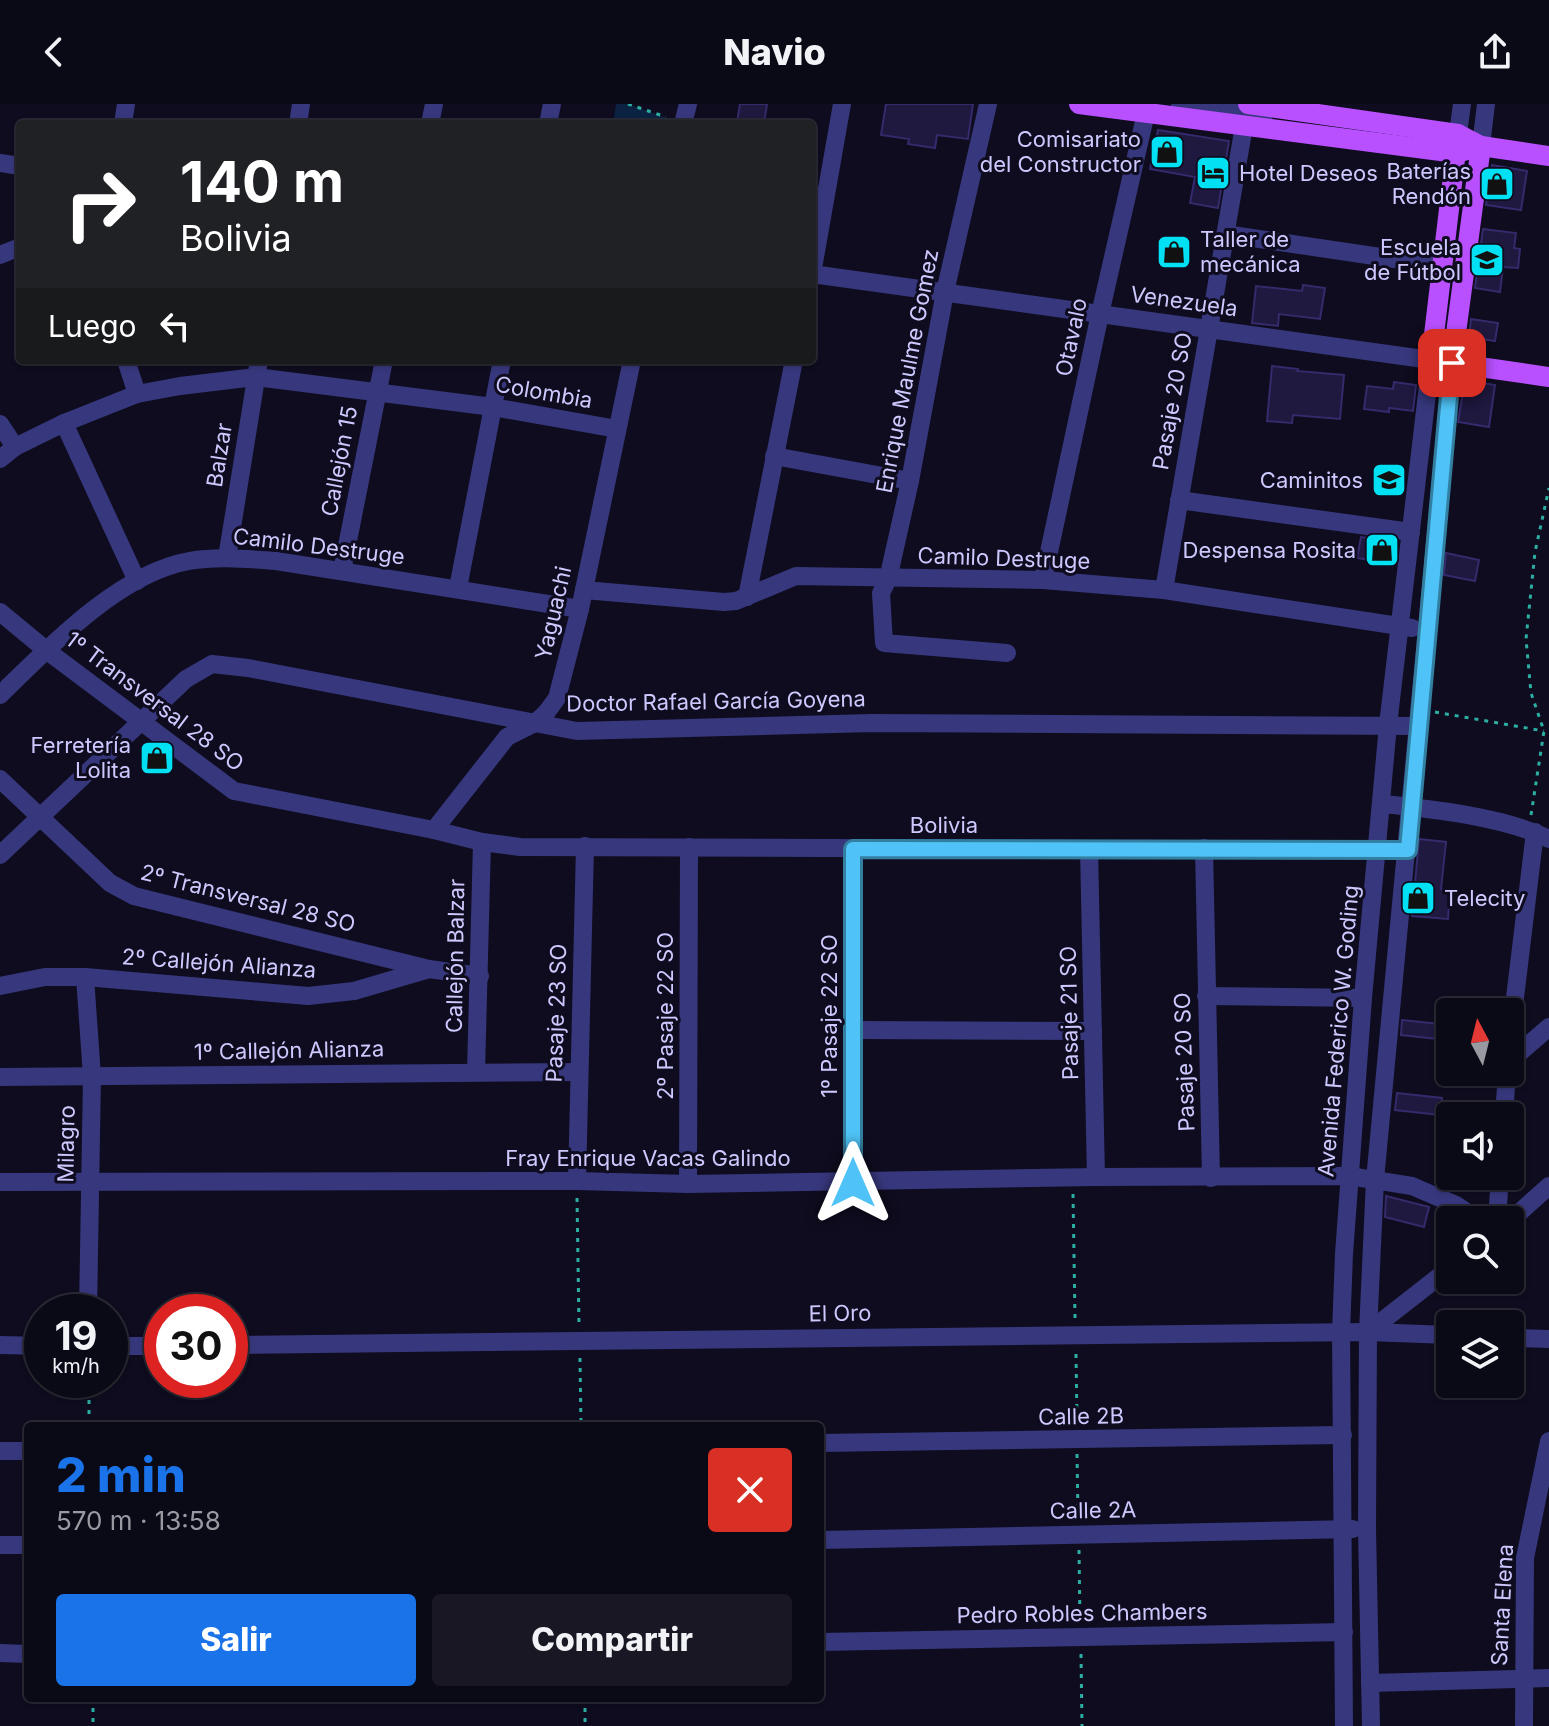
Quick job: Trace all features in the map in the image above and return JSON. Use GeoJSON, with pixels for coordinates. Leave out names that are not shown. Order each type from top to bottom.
{"type":"FeatureCollection","features":[{"type":"Feature","properties":{"kind":"main road"},"geometry":{"type":"LineString","coordinates":[[1079,104],[1147,108],[1244,126],[1481,146],[1549,156]]}},
{"type":"Feature","properties":{"kind":"main road"},"geometry":{"type":"LineString","coordinates":[[1248,104],[1457,144]]}},
{"type":"Feature","properties":{"kind":"main road","name":"Avenida Federico W. Goding"},"geometry":{"type":"LineString","coordinates":[[1431,360],[1457,144]]}},
{"type":"Feature","properties":{"kind":"main road"},"geometry":{"type":"LineString","coordinates":[[1452,363],[1481,146]]}},
{"type":"Feature","properties":{"kind":"main road","name":"Venezuela"},"geometry":{"type":"LineString","coordinates":[[1431,360],[1549,377]]}},
{"type":"Feature","properties":{"kind":"street"},"geometry":{"type":"LineString","coordinates":[[816,251],[842,104]]}},
{"type":"Feature","properties":{"kind":"street","name":"Enrique Maulme Gomez"},"geometry":{"type":"LineString","coordinates":[[988,104],[945,292],[910,481],[888,579],[881,593],[883,640],[887,644],[1007,653]]}},
{"type":"Feature","properties":{"kind":"street"},"geometry":{"type":"LineString","coordinates":[[1121,104],[1448,146],[1457,144]]}},
{"type":"Feature","properties":{"kind":"street"},"geometry":{"type":"LineString","coordinates":[[1180,104],[1449,138],[1457,144]]}},
{"type":"Feature","properties":{"kind":"street","name":"Avenida Federico W. Goding"},"geometry":{"type":"LineString","coordinates":[[1457,144],[1462,104]]}},
{"type":"Feature","properties":{"kind":"street"},"geometry":{"type":"LineString","coordinates":[[1481,146],[1486,104]]}},
{"type":"Feature","properties":{"kind":"street","name":"Otavalo"},"geometry":{"type":"LineString","coordinates":[[1043,580],[1147,108]]}},
{"type":"Feature","properties":{"kind":"street","name":"Pasaje 20 SO"},"geometry":{"type":"LineString","coordinates":[[1164,590],[1244,126]]}},
{"type":"Feature","properties":{"kind":"street"},"geometry":{"type":"LineString","coordinates":[[1225,234],[1442,266]]}},
{"type":"Feature","properties":{"kind":"street","name":"Venezuela"},"geometry":{"type":"LineString","coordinates":[[816,275],[1431,360]]}},
{"type":"Feature","properties":{"kind":"street","name":"Avenida Federico W. Goding"},"geometry":{"type":"LineString","coordinates":[[1344,1726],[1341,1332],[1349,1176],[1388,725],[1431,360]]}},
{"type":"Feature","properties":{"kind":"street"},"geometry":{"type":"LineString","coordinates":[[1371,1726],[1367,1529],[1368,1332],[1375,1180],[1452,363]]}},
{"type":"Feature","properties":{"kind":"street"},"geometry":{"type":"LineString","coordinates":[[127,364],[137,394]]}},
{"type":"Feature","properties":{"kind":"street","name":"Callejón 15"},"geometry":{"type":"LineString","coordinates":[[342,571],[383,364]]}},
{"type":"Feature","properties":{"kind":"street"},"geometry":{"type":"LineString","coordinates":[[458,588],[501,364]]}},
{"type":"Feature","properties":{"kind":"street","name":"Yaguachi"},"geometry":{"type":"LineString","coordinates":[[434,830],[507,737],[535,723],[557,698],[580,609],[631,364]]}},
{"type":"Feature","properties":{"kind":"street"},"geometry":{"type":"LineString","coordinates":[[747,597],[793,364]]}},
{"type":"Feature","properties":{"kind":"street","name":"Colombia"},"geometry":{"type":"LineString","coordinates":[[8,453],[64,423],[137,394],[258,369],[377,393],[493,407],[617,429]]}},
{"type":"Feature","properties":{"kind":"street","name":"Balzar"},"geometry":{"type":"LineString","coordinates":[[227,558],[258,369]]}},
{"type":"Feature","properties":{"kind":"street"},"geometry":{"type":"LineString","coordinates":[[64,423],[137,581]]}},
{"type":"Feature","properties":{"kind":"street"},"geometry":{"type":"LineString","coordinates":[[0,424],[8,453]]}},
{"type":"Feature","properties":{"kind":"street"},"geometry":{"type":"LineString","coordinates":[[774,456],[910,481]]}},
{"type":"Feature","properties":{"kind":"street"},"geometry":{"type":"LineString","coordinates":[[1179,500],[1411,532]]}},
{"type":"Feature","properties":{"kind":"street","name":"Camilo Destruge"},"geometry":{"type":"LineString","coordinates":[[0,695],[46,650],[106,601],[137,581],[190,561],[227,558],[276,561],[580,609]]}},
{"type":"Feature","properties":{"kind":"street","name":"Camilo Destruge"},"geometry":{"type":"LineString","coordinates":[[584,590],[724,602],[736,601],[796,576],[1043,580],[1164,590],[1426,631]]}},
{"type":"Feature","properties":{"kind":"street","name":"1º Transversal 28 SO"},"geometry":{"type":"LineString","coordinates":[[0,612],[46,650],[242,794],[482,842]]}},
{"type":"Feature","properties":{"kind":"street","name":"Doctor Rafael García Goyena"},"geometry":{"type":"LineString","coordinates":[[0,855],[186,679],[212,664],[248,668],[577,731],[871,723],[1388,725],[1418,717]]}},
{"type":"Feature","properties":{"kind":"street"},"geometry":{"type":"LineString","coordinates":[[557,698],[561,712],[577,731]]}},
{"type":"Feature","properties":{"kind":"street","name":"2º Transversal 28 SO"},"geometry":{"type":"LineString","coordinates":[[0,779],[110,883],[134,896],[429,969]]}},
{"type":"Feature","properties":{"kind":"street"},"geometry":{"type":"LineString","coordinates":[[1383,804],[1410,806],[1537,834],[1515,998]]}},
{"type":"Feature","properties":{"kind":"street","name":"Bolivia"},"geometry":{"type":"LineString","coordinates":[[482,842],[520,847],[1408,850]]}},
{"type":"Feature","properties":{"kind":"street","name":"Callejón Balzar"},"geometry":{"type":"LineString","coordinates":[[476,1072],[482,842]]}},
{"type":"Feature","properties":{"kind":"street","name":"Pasaje 23 SO"},"geometry":{"type":"LineString","coordinates":[[577,1181],[585,846]]}},
{"type":"Feature","properties":{"kind":"street","name":"2º Pasaje 22 SO"},"geometry":{"type":"LineString","coordinates":[[688,1184],[689,847]]}},
{"type":"Feature","properties":{"kind":"street","name":"Pasaje 20 SO"},"geometry":{"type":"LineString","coordinates":[[1204,848],[1211,1178]]}},
{"type":"Feature","properties":{"kind":"street","name":"1º Pasaje 22 SO"},"geometry":{"type":"LineString","coordinates":[[853,849],[853,1183]]}},
{"type":"Feature","properties":{"kind":"street","name":"Pasaje 21 SO"},"geometry":{"type":"LineString","coordinates":[[1089,849],[1096,1177]]}},
{"type":"Feature","properties":{"kind":"street","name":"2º Callejón Alianza"},"geometry":{"type":"LineString","coordinates":[[0,986],[45,977],[85,977],[308,996],[354,991],[429,969],[480,976]]}},
{"type":"Feature","properties":{"kind":"street","name":"Milagro"},"geometry":{"type":"LineString","coordinates":[[85,977],[92,1076],[88,1294]]}},
{"type":"Feature","properties":{"kind":"street"},"geometry":{"type":"LineString","coordinates":[[1206,996],[1363,998]]}},
{"type":"Feature","properties":{"kind":"street"},"geometry":{"type":"LineString","coordinates":[[1524,1049],[1549,1027]]}},
{"type":"Feature","properties":{"kind":"street"},"geometry":{"type":"LineString","coordinates":[[854,1030],[1093,1031]]}},
{"type":"Feature","properties":{"kind":"street","name":"1º Callejón Alianza"},"geometry":{"type":"LineString","coordinates":[[0,1077],[579,1072]]}},
{"type":"Feature","properties":{"kind":"street","name":"Fray Enrique Vacas Galindo"},"geometry":{"type":"LineString","coordinates":[[0,1182],[577,1181],[688,1184],[1349,1176],[1412,1186],[1457,1206]]}},
{"type":"Feature","properties":{"kind":"street"},"geometry":{"type":"LineString","coordinates":[[1524,1208],[1549,1186]]}},
{"type":"Feature","properties":{"kind":"street"},"geometry":{"type":"LineString","coordinates":[[1368,1332],[1436,1279]]}},
{"type":"Feature","properties":{"kind":"street","name":"El Oro"},"geometry":{"type":"LineString","coordinates":[[248,1345],[1341,1332],[1436,1334]]}},
{"type":"Feature","properties":{"kind":"street"},"geometry":{"type":"LineString","coordinates":[[1524,1338],[1549,1339]]}},
{"type":"Feature","properties":{"kind":"street"},"geometry":{"type":"LineString","coordinates":[[0,1345],[24,1346]]}},
{"type":"Feature","properties":{"kind":"street","name":"Calle 2B"},"geometry":{"type":"LineString","coordinates":[[824,1443],[1343,1435]]}},
{"type":"Feature","properties":{"kind":"street","name":"Santa Elena"},"geometry":{"type":"LineString","coordinates":[[1524,1726],[1525,1558],[1549,1441]]}},
{"type":"Feature","properties":{"kind":"street"},"geometry":{"type":"LineString","coordinates":[[0,1451],[24,1451]]}},
{"type":"Feature","properties":{"kind":"street","name":"Calle 2A"},"geometry":{"type":"LineString","coordinates":[[824,1540],[1367,1529]]}},
{"type":"Feature","properties":{"kind":"street"},"geometry":{"type":"LineString","coordinates":[[0,1545],[24,1545]]}},
{"type":"Feature","properties":{"kind":"street","name":"Pedro Robles Chambers"},"geometry":{"type":"LineString","coordinates":[[824,1642],[1344,1632]]}},
{"type":"Feature","properties":{"kind":"street"},"geometry":{"type":"LineString","coordinates":[[0,1653],[24,1654]]}},
{"type":"Feature","properties":{"kind":"street"},"geometry":{"type":"LineString","coordinates":[[1370,1683],[1549,1678]]}},
{"type":"Feature","properties":{"kind":"path"},"geometry":{"type":"LineString","coordinates":[[628,104],[672,120]]}},
{"type":"Feature","properties":{"kind":"path"},"geometry":{"type":"LineString","coordinates":[[1537,834],[1544,731],[1531,693],[1526,639],[1535,552],[1549,488]]}},
{"type":"Feature","properties":{"kind":"path"},"geometry":{"type":"LineString","coordinates":[[1418,717],[1544,731]]}},
{"type":"Feature","properties":{"kind":"path"},"geometry":{"type":"LineString","coordinates":[[577,1181],[581,1422]]}},
{"type":"Feature","properties":{"kind":"path"},"geometry":{"type":"LineString","coordinates":[[89,1398],[89,1422]]}},
{"type":"Feature","properties":{"kind":"path"},"geometry":{"type":"LineString","coordinates":[[93,1702],[93,1726]]}},
{"type":"Feature","properties":{"kind":"path"},"geometry":{"type":"LineString","coordinates":[[585,1702],[585,1726]]}},
{"type":"Feature","properties":{"kind":"water"},"geometry":{"type":"Polygon","coordinates":[[[616,104],[628,104],[667,118],[666,120],[614,120],[616,104]]]}},
{"type":"Feature","properties":{"kind":"building"},"geometry":{"type":"Polygon","coordinates":[[[740,104],[767,104],[765,120],[737,120],[740,104]]]}},
{"type":"Feature","properties":{"kind":"building"},"geometry":{"type":"Polygon","coordinates":[[[886,104],[973,104],[968,139],[937,135],[935,148],[908,144],[909,139],[881,135],[886,104]]]}},
{"type":"Feature","properties":{"kind":"building"},"geometry":{"type":"Polygon","coordinates":[[[1158,130],[1229,141],[1218,208],[1190,203],[1195,177],[1150,169],[1158,130]]]}},
{"type":"Feature","properties":{"kind":"building"},"geometry":{"type":"Polygon","coordinates":[[[1492,165],[1527,171],[1521,210],[1486,205],[1492,165]]]}},
{"type":"Feature","properties":{"kind":"building"},"geometry":{"type":"Polygon","coordinates":[[[1483,229],[1516,233],[1514,248],[1520,249],[1518,268],[1503,267],[1500,292],[1475,288],[1483,229]]]}},
{"type":"Feature","properties":{"kind":"building"},"geometry":{"type":"Polygon","coordinates":[[[1303,285],[1325,288],[1320,319],[1279,314],[1278,326],[1252,323],[1256,286],[1302,291],[1303,285]]]}},
{"type":"Feature","properties":{"kind":"building"},"geometry":{"type":"Polygon","coordinates":[[[1471,319],[1498,323],[1495,341],[1469,337],[1471,319]]]}},
{"type":"Feature","properties":{"kind":"building"},"geometry":{"type":"Polygon","coordinates":[[[1272,366],[1344,375],[1340,419],[1293,415],[1292,423],[1267,421],[1272,366]]]}},
{"type":"Feature","properties":{"kind":"building"},"geometry":{"type":"Polygon","coordinates":[[[1465,380],[1495,385],[1489,427],[1458,422],[1465,380]]]}},
{"type":"Feature","properties":{"kind":"building"},"geometry":{"type":"Polygon","coordinates":[[[1394,382],[1416,385],[1413,411],[1364,409],[1367,386],[1393,389],[1394,382]]]}},
{"type":"Feature","properties":{"kind":"building","name":"Caminitos"},"geometry":{"type":"Polygon","coordinates":[[[1378,468],[1403,472],[1399,491],[1375,487],[1378,468]]]}},
{"type":"Feature","properties":{"kind":"building"},"geometry":{"type":"Polygon","coordinates":[[[1361,537],[1390,541],[1387,563],[1357,558],[1361,537]]]}},
{"type":"Feature","properties":{"kind":"building"},"geometry":{"type":"Polygon","coordinates":[[[1446,553],[1479,560],[1475,581],[1444,575],[1446,553]]]}},
{"type":"Feature","properties":{"kind":"building"},"geometry":{"type":"Polygon","coordinates":[[[1419,839],[1446,842],[1441,889],[1450,889],[1448,919],[1412,916],[1419,839]]]}},
{"type":"Feature","properties":{"kind":"building"},"geometry":{"type":"Polygon","coordinates":[[[1402,1020],[1436,1024],[1436,1039],[1401,1035],[1402,1020]]]}},
{"type":"Feature","properties":{"kind":"building"},"geometry":{"type":"Polygon","coordinates":[[[1397,1093],[1442,1098],[1442,1102],[1436,1102],[1436,1115],[1395,1110],[1397,1093]]]}},
{"type":"Feature","properties":{"kind":"building"},"geometry":{"type":"Polygon","coordinates":[[[1386,1196],[1429,1207],[1424,1227],[1385,1217],[1386,1196]]]}},
{"type":"Feature","properties":{"kind":"place","name":"Comisariato del Constructor"},"geometry":{"type":"Point","coordinates":[1167,152]}},
{"type":"Feature","properties":{"kind":"place","name":"Hotel Deseos"},"geometry":{"type":"Point","coordinates":[1213,173]}},
{"type":"Feature","properties":{"kind":"place","name":"Baterías Rendón"},"geometry":{"type":"Point","coordinates":[1497,184]}},
{"type":"Feature","properties":{"kind":"place","name":"Taller de mecánica"},"geometry":{"type":"Point","coordinates":[1174,252]}},
{"type":"Feature","properties":{"kind":"place","name":"Escuela de Fútbol"},"geometry":{"type":"Point","coordinates":[1487,260]}},
{"type":"Feature","properties":{"kind":"place","name":"Caminitos"},"geometry":{"type":"Point","coordinates":[1389,480]}},
{"type":"Feature","properties":{"kind":"place","name":"Despensa Rosita"},"geometry":{"type":"Point","coordinates":[1382,550]}},
{"type":"Feature","properties":{"kind":"place","name":"Ferretería Lolita"},"geometry":{"type":"Point","coordinates":[157,758]}},
{"type":"Feature","properties":{"kind":"place","name":"Telecity"},"geometry":{"type":"Point","coordinates":[1418,898]}},
{"type":"Feature","properties":{"kind":"route"},"geometry":{"type":"LineString","coordinates":[[853,1183],[853,849],[1408,850],[1452,363]]}}]}
